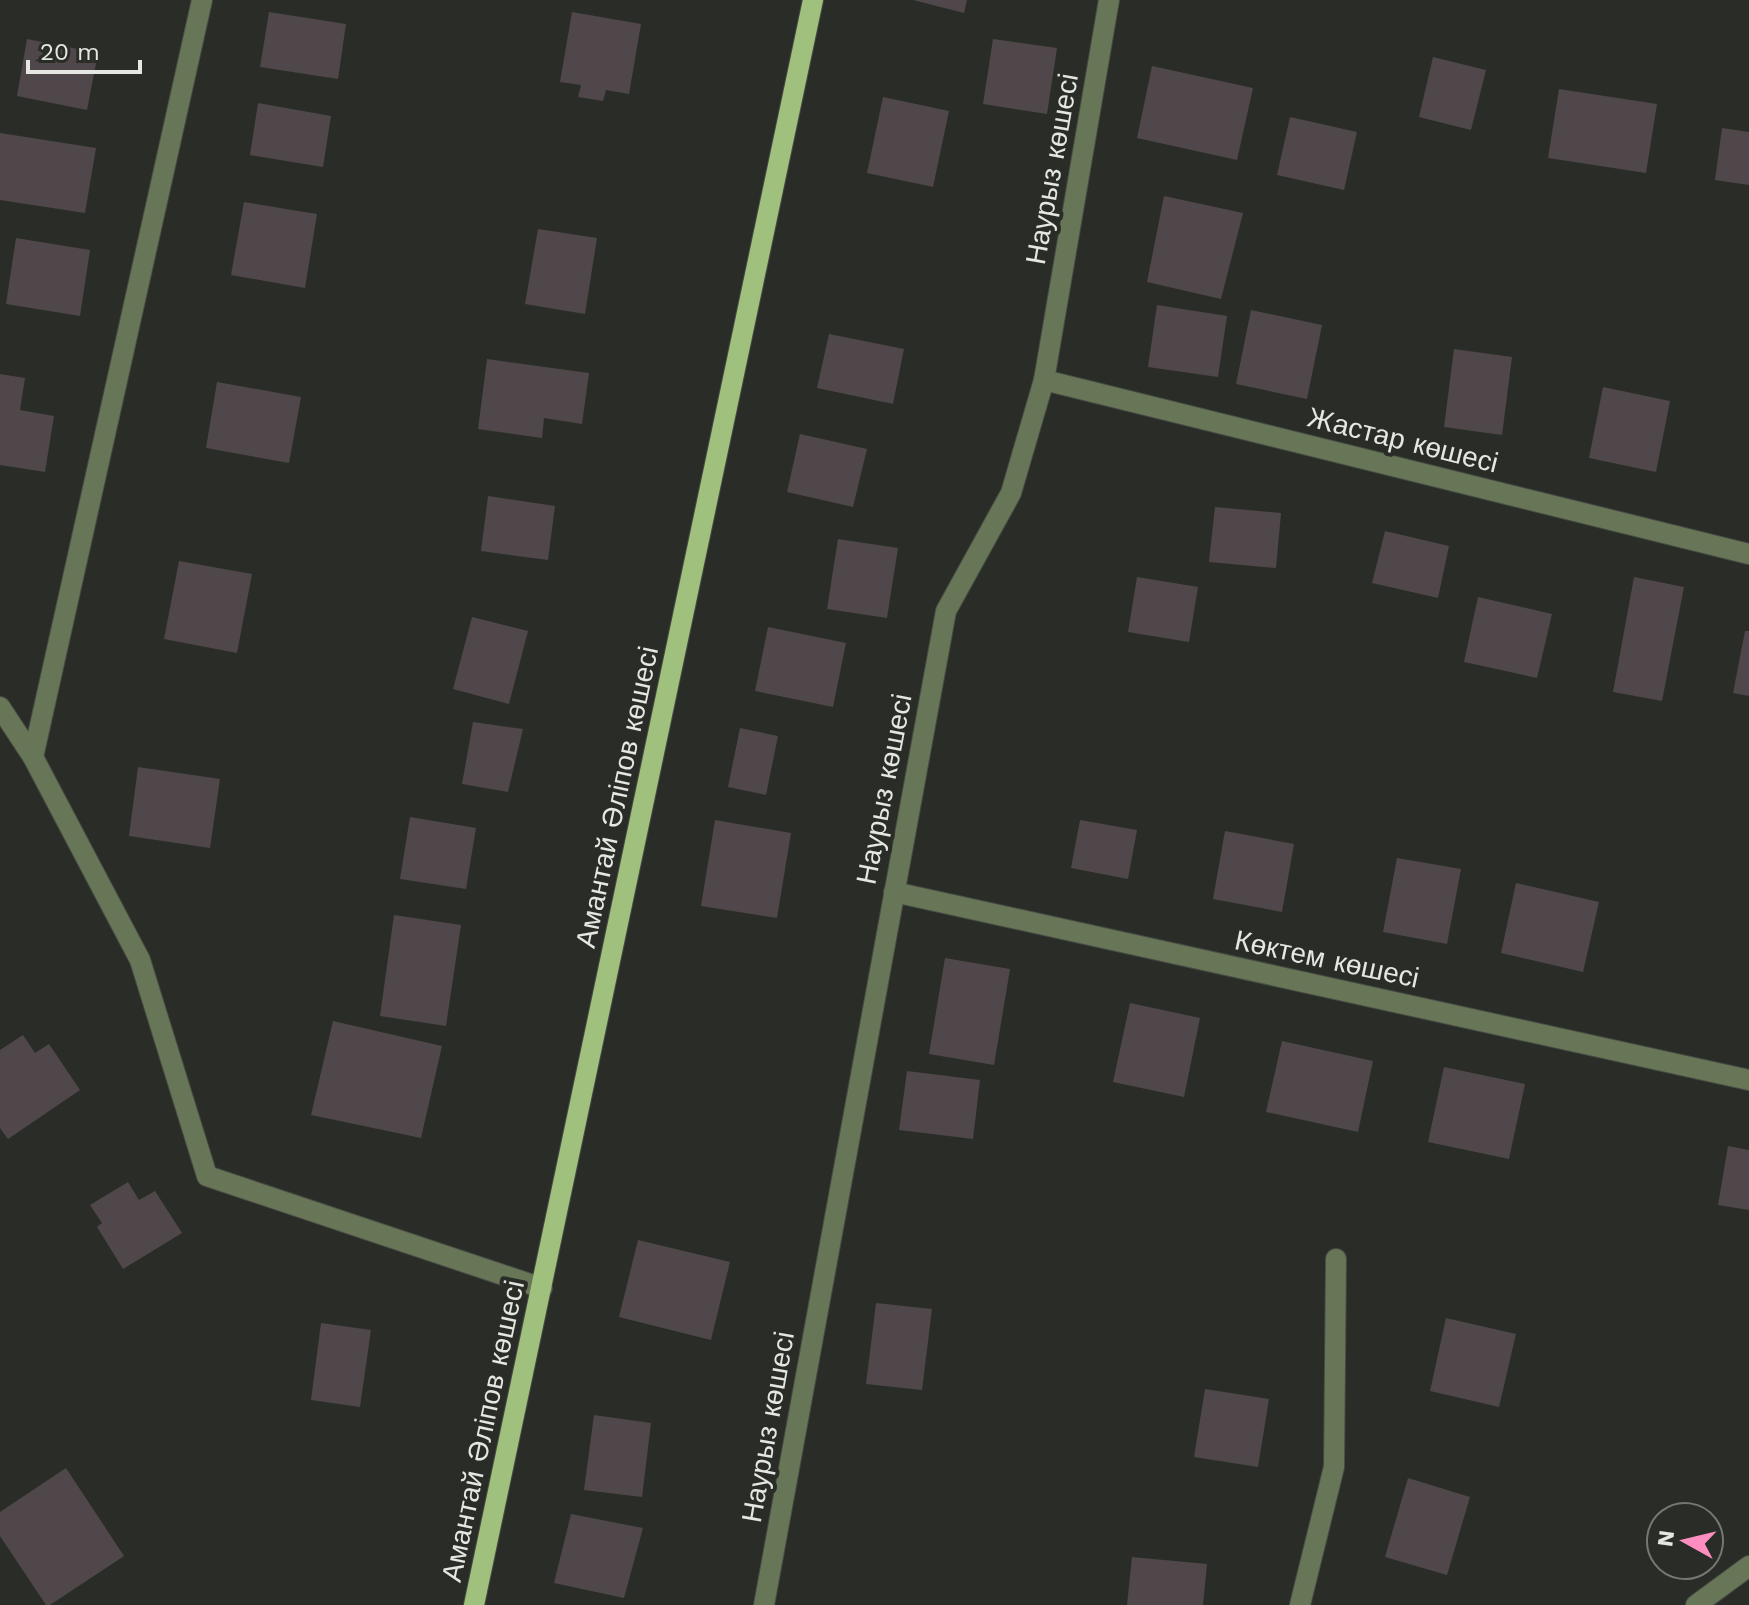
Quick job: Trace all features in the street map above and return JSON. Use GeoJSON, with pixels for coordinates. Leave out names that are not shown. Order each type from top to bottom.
{"type":"FeatureCollection","features":[{"type":"Feature","properties":{"kind":"main road","name":"Амантай Әліпов көшесі"},"geometry":{"type":"LineString","coordinates":[[474,1605],[813,0]]}},
{"type":"Feature","properties":{"kind":"street"},"geometry":{"type":"LineString","coordinates":[[33,757],[202,0]]}},
{"type":"Feature","properties":{"kind":"street","name":"Наурыз көшесі"},"geometry":{"type":"LineString","coordinates":[[764,1605],[946,611],[1011,493],[1044,380],[1109,0]]}},
{"type":"Feature","properties":{"kind":"street","name":"Жастар көшесі"},"geometry":{"type":"LineString","coordinates":[[1044,380],[1749,554]]}},
{"type":"Feature","properties":{"kind":"street"},"geometry":{"type":"LineString","coordinates":[[0,707],[33,757],[140,960],[207,1176],[542,1288]]}},
{"type":"Feature","properties":{"kind":"street","name":"Көктем көшесі"},"geometry":{"type":"LineString","coordinates":[[894,892],[1749,1080]]}},
{"type":"Feature","properties":{"kind":"street"},"geometry":{"type":"LineString","coordinates":[[1300,1605],[1334,1467],[1336,1259]]}},
{"type":"Feature","properties":{"kind":"street"},"geometry":{"type":"LineString","coordinates":[[1696,1605],[1749,1566]]}},
{"type":"Feature","properties":{"kind":"building"},"geometry":{"type":"Polygon","coordinates":[[[913,0],[967,0],[964,13],[913,0]]]}},
{"type":"Feature","properties":{"kind":"building"},"geometry":{"type":"Polygon","coordinates":[[[269,12],[346,24],[338,79],[260,67],[269,12]]]}},
{"type":"Feature","properties":{"kind":"building"},"geometry":{"type":"Polygon","coordinates":[[[572,12],[641,24],[629,94],[606,90],[603,101],[578,97],[581,85],[560,82],[572,12]]]}},
{"type":"Feature","properties":{"kind":"building"},"geometry":{"type":"Polygon","coordinates":[[[27,39],[98,53],[87,110],[17,96],[27,39]]]}},
{"type":"Feature","properties":{"kind":"building"},"geometry":{"type":"Polygon","coordinates":[[[993,39],[1057,48],[1047,114],[983,104],[993,39]]]}},
{"type":"Feature","properties":{"kind":"building"},"geometry":{"type":"Polygon","coordinates":[[[1433,57],[1486,70],[1471,130],[1419,117],[1433,57]]]}},
{"type":"Feature","properties":{"kind":"building"},"geometry":{"type":"Polygon","coordinates":[[[1152,66],[1253,88],[1237,160],[1137,138],[1152,66]]]}},
{"type":"Feature","properties":{"kind":"building"},"geometry":{"type":"Polygon","coordinates":[[[1559,89],[1657,104],[1646,173],[1548,158],[1559,89]]]}},
{"type":"Feature","properties":{"kind":"building"},"geometry":{"type":"Polygon","coordinates":[[[883,97],[949,111],[933,187],[867,173],[883,97]]]}},
{"type":"Feature","properties":{"kind":"building"},"geometry":{"type":"Polygon","coordinates":[[[258,103],[331,116],[323,167],[250,155],[258,103]]]}},
{"type":"Feature","properties":{"kind":"building"},"geometry":{"type":"Polygon","coordinates":[[[1290,117],[1357,132],[1344,190],[1277,175],[1290,117]]]}},
{"type":"Feature","properties":{"kind":"building"},"geometry":{"type":"Polygon","coordinates":[[[1722,128],[1749,132],[1749,185],[1715,180],[1722,128]]]}},
{"type":"Feature","properties":{"kind":"building"},"geometry":{"type":"Polygon","coordinates":[[[0,133],[96,148],[85,213],[0,200],[0,133]]]}},
{"type":"Feature","properties":{"kind":"building"},"geometry":{"type":"Polygon","coordinates":[[[1164,196],[1243,213],[1221,299],[1147,282],[1164,196]]]}},
{"type":"Feature","properties":{"kind":"building"},"geometry":{"type":"Polygon","coordinates":[[[244,202],[317,214],[305,288],[231,275],[244,202]]]}},
{"type":"Feature","properties":{"kind":"building"},"geometry":{"type":"Polygon","coordinates":[[[538,229],[597,238],[585,314],[525,304],[538,229]]]}},
{"type":"Feature","properties":{"kind":"building"},"geometry":{"type":"Polygon","coordinates":[[[16,238],[90,250],[80,316],[6,304],[16,238]]]}},
{"type":"Feature","properties":{"kind":"building"},"geometry":{"type":"Polygon","coordinates":[[[1157,305],[1227,316],[1218,377],[1148,367],[1157,305]]]}},
{"type":"Feature","properties":{"kind":"building"},"geometry":{"type":"Polygon","coordinates":[[[1251,310],[1322,325],[1307,399],[1236,384],[1251,310]]]}},
{"type":"Feature","properties":{"kind":"building"},"geometry":{"type":"Polygon","coordinates":[[[829,334],[904,349],[893,404],[817,388],[829,334]]]}},
{"type":"Feature","properties":{"kind":"building"},"geometry":{"type":"Polygon","coordinates":[[[1454,349],[1512,357],[1502,435],[1444,427],[1454,349]]]}},
{"type":"Feature","properties":{"kind":"building"},"geometry":{"type":"Polygon","coordinates":[[[487,359],[589,373],[582,424],[544,418],[542,438],[478,429],[487,359]]]}},
{"type":"Feature","properties":{"kind":"building"},"geometry":{"type":"Polygon","coordinates":[[[0,374],[25,378],[20,410],[54,416],[45,472],[0,465],[0,374]]]}},
{"type":"Feature","properties":{"kind":"building"},"geometry":{"type":"Polygon","coordinates":[[[217,382],[301,397],[289,463],[206,448],[217,382]]]}},
{"type":"Feature","properties":{"kind":"building"},"geometry":{"type":"Polygon","coordinates":[[[1603,387],[1670,401],[1656,472],[1589,458],[1603,387]]]}},
{"type":"Feature","properties":{"kind":"building"},"geometry":{"type":"Polygon","coordinates":[[[800,434],[867,449],[853,507],[787,492],[800,434]]]}},
{"type":"Feature","properties":{"kind":"building"},"geometry":{"type":"Polygon","coordinates":[[[488,496],[555,506],[548,560],[481,551],[488,496]]]}},
{"type":"Feature","properties":{"kind":"building"},"geometry":{"type":"Polygon","coordinates":[[[1215,507],[1281,513],[1276,568],[1209,562],[1215,507]]]}},
{"type":"Feature","properties":{"kind":"building"},"geometry":{"type":"Polygon","coordinates":[[[1385,531],[1449,546],[1438,598],[1372,583],[1385,531]]]}},
{"type":"Feature","properties":{"kind":"building"},"geometry":{"type":"Polygon","coordinates":[[[838,539],[898,548],[887,618],[827,609],[838,539]]]}},
{"type":"Feature","properties":{"kind":"building"},"geometry":{"type":"Polygon","coordinates":[[[179,561],[252,574],[237,653],[164,639],[179,561]]]}},
{"type":"Feature","properties":{"kind":"building"},"geometry":{"type":"Polygon","coordinates":[[[1137,577],[1198,587],[1189,642],[1128,632],[1137,577]]]}},
{"type":"Feature","properties":{"kind":"building"},"geometry":{"type":"Polygon","coordinates":[[[1634,577],[1684,587],[1662,701],[1613,692],[1634,577]]]}},
{"type":"Feature","properties":{"kind":"building"},"geometry":{"type":"Polygon","coordinates":[[[1478,597],[1552,614],[1537,678],[1464,662],[1478,597]]]}},
{"type":"Feature","properties":{"kind":"building"},"geometry":{"type":"Polygon","coordinates":[[[472,617],[528,631],[509,704],[453,689],[472,617]]]}},
{"type":"Feature","properties":{"kind":"building"},"geometry":{"type":"Polygon","coordinates":[[[768,627],[846,643],[833,707],[755,691],[768,627]]]}},
{"type":"Feature","properties":{"kind":"building"},"geometry":{"type":"Polygon","coordinates":[[[1745,631],[1749,631],[1749,696],[1733,693],[1745,631]]]}},
{"type":"Feature","properties":{"kind":"building"},"geometry":{"type":"Polygon","coordinates":[[[473,722],[523,729],[508,792],[462,784],[473,722]]]}},
{"type":"Feature","properties":{"kind":"building"},"geometry":{"type":"Polygon","coordinates":[[[740,728],[778,736],[766,795],[728,787],[740,728]]]}},
{"type":"Feature","properties":{"kind":"building"},"geometry":{"type":"Polygon","coordinates":[[[138,767],[220,779],[210,848],[129,836],[138,767]]]}},
{"type":"Feature","properties":{"kind":"building"},"geometry":{"type":"Polygon","coordinates":[[[410,817],[476,828],[466,889],[400,879],[410,817]]]}},
{"type":"Feature","properties":{"kind":"building"},"geometry":{"type":"Polygon","coordinates":[[[715,820],[791,833],[777,918],[701,906],[715,820]]]}},
{"type":"Feature","properties":{"kind":"building"},"geometry":{"type":"Polygon","coordinates":[[[1080,820],[1137,830],[1128,879],[1071,868],[1080,820]]]}},
{"type":"Feature","properties":{"kind":"building"},"geometry":{"type":"Polygon","coordinates":[[[1225,831],[1294,844],[1282,912],[1213,899],[1225,831]]]}},
{"type":"Feature","properties":{"kind":"building"},"geometry":{"type":"Polygon","coordinates":[[[1397,858],[1461,869],[1447,944],[1383,932],[1397,858]]]}},
{"type":"Feature","properties":{"kind":"building"},"geometry":{"type":"Polygon","coordinates":[[[1516,883],[1599,902],[1583,972],[1501,953],[1516,883]]]}},
{"type":"Feature","properties":{"kind":"building"},"geometry":{"type":"Polygon","coordinates":[[[394,915],[461,925],[446,1026],[380,1016],[394,915]]]}},
{"type":"Feature","properties":{"kind":"building"},"geometry":{"type":"Polygon","coordinates":[[[945,958],[1010,969],[994,1065],[929,1054],[945,958]]]}},
{"type":"Feature","properties":{"kind":"building"},"geometry":{"type":"Polygon","coordinates":[[[1130,1003],[1200,1018],[1184,1097],[1113,1082],[1130,1003]]]}},
{"type":"Feature","properties":{"kind":"building"},"geometry":{"type":"Polygon","coordinates":[[[333,1021],[442,1046],[421,1138],[311,1115],[333,1021]]]}},
{"type":"Feature","properties":{"kind":"building"},"geometry":{"type":"Polygon","coordinates":[[[23,1035],[35,1053],[49,1044],[80,1090],[8,1139],[0,1128],[0,1050],[23,1035]]]}},
{"type":"Feature","properties":{"kind":"building"},"geometry":{"type":"Polygon","coordinates":[[[1282,1041],[1373,1061],[1358,1132],[1266,1112],[1282,1041]]]}},
{"type":"Feature","properties":{"kind":"building"},"geometry":{"type":"Polygon","coordinates":[[[1444,1067],[1525,1084],[1509,1159],[1428,1142],[1444,1067]]]}},
{"type":"Feature","properties":{"kind":"building"},"geometry":{"type":"Polygon","coordinates":[[[907,1071],[980,1080],[973,1139],[899,1130],[907,1071]]]}},
{"type":"Feature","properties":{"kind":"building"},"geometry":{"type":"Polygon","coordinates":[[[1728,1146],[1749,1150],[1749,1210],[1718,1205],[1728,1146]]]}},
{"type":"Feature","properties":{"kind":"building"},"geometry":{"type":"Polygon","coordinates":[[[128,1182],[139,1200],[155,1191],[182,1233],[123,1269],[97,1227],[102,1223],[90,1205],[128,1182]]]}},
{"type":"Feature","properties":{"kind":"building"},"geometry":{"type":"Polygon","coordinates":[[[638,1240],[730,1262],[711,1340],[619,1317],[638,1240]]]}},
{"type":"Feature","properties":{"kind":"building"},"geometry":{"type":"Polygon","coordinates":[[[876,1303],[932,1309],[922,1390],[866,1384],[876,1303]]]}},
{"type":"Feature","properties":{"kind":"building"},"geometry":{"type":"Polygon","coordinates":[[[1446,1318],[1516,1334],[1499,1407],[1430,1391],[1446,1318]]]}},
{"type":"Feature","properties":{"kind":"building"},"geometry":{"type":"Polygon","coordinates":[[[321,1323],[371,1330],[360,1407],[311,1400],[321,1323]]]}},
{"type":"Feature","properties":{"kind":"building"},"geometry":{"type":"Polygon","coordinates":[[[1205,1389],[1269,1399],[1258,1467],[1194,1457],[1205,1389]]]}},
{"type":"Feature","properties":{"kind":"building"},"geometry":{"type":"Polygon","coordinates":[[[594,1415],[651,1423],[642,1497],[584,1490],[594,1415]]]}},
{"type":"Feature","properties":{"kind":"building"},"geometry":{"type":"Polygon","coordinates":[[[66,1468],[124,1556],[46,1605],[0,1536],[0,1512],[66,1468]]]}},
{"type":"Feature","properties":{"kind":"building"},"geometry":{"type":"Polygon","coordinates":[[[1408,1478],[1470,1497],[1447,1575],[1385,1557],[1408,1478]]]}},
{"type":"Feature","properties":{"kind":"building"},"geometry":{"type":"Polygon","coordinates":[[[571,1514],[643,1528],[624,1598],[554,1583],[571,1514]]]}},
{"type":"Feature","properties":{"kind":"building"},"geometry":{"type":"Polygon","coordinates":[[[1132,1557],[1207,1564],[1203,1605],[1127,1605],[1132,1557]]]}}]}
